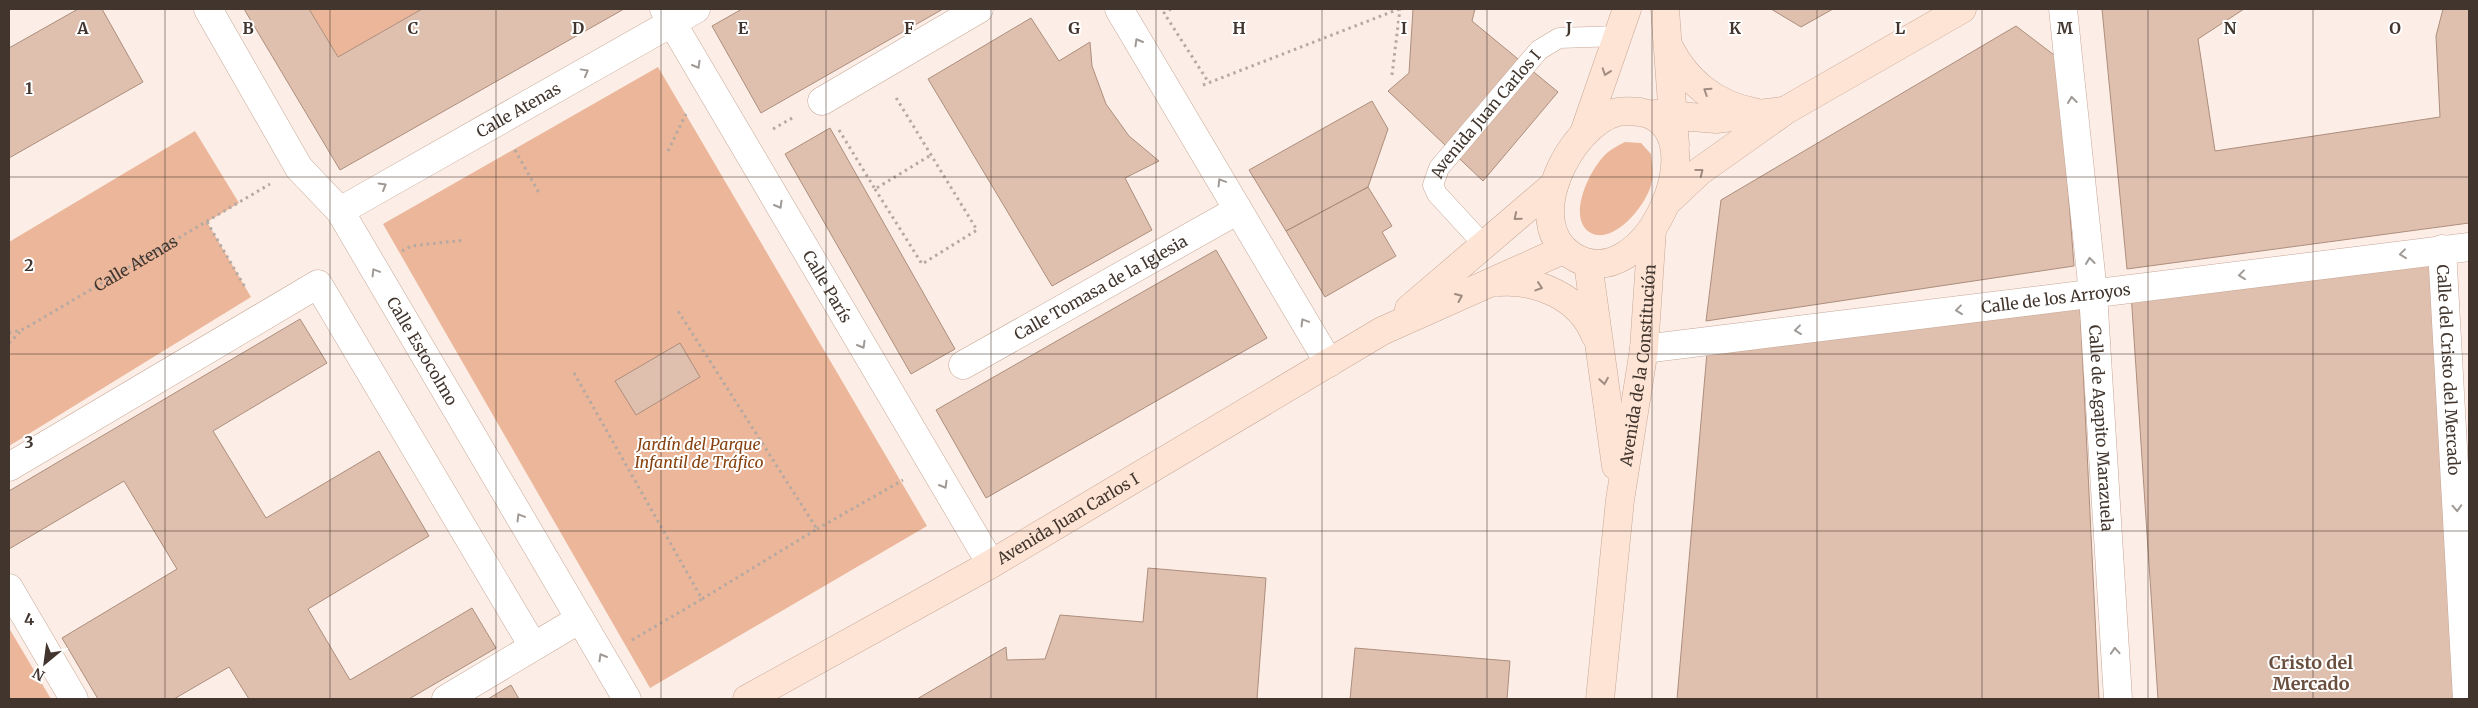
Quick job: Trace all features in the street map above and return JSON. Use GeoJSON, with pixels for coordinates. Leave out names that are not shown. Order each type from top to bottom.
{"type":"FeatureCollection","features":[{"type":"Feature","properties":{"kind":"main road"},"geometry":{"type":"LineString","coordinates":[[1584,134],[1627,9]]}},
{"type":"Feature","properties":{"kind":"main road"},"geometry":{"type":"LineString","coordinates":[[1665,9],[1667,43],[1673,117],[1676,159],[1672,184],[1665,205],[1652,230],[1621,257],[1604,263],[1588,263],[1564,250],[1552,232],[1550,225],[1549,207],[1554,185],[1571,151],[1584,134],[1597,122],[1612,113],[1641,112],[1673,117],[1716,119],[1777,111]]}},
{"type":"Feature","properties":{"kind":"main road"},"geometry":{"type":"LineString","coordinates":[[1665,205],[1700,171],[1777,111],[1962,9]]}},
{"type":"Feature","properties":{"kind":"main road"},"geometry":{"type":"LineString","coordinates":[[1667,43],[1678,64],[1690,80],[1705,91],[1746,110],[1777,111]]}},
{"type":"Feature","properties":{"kind":"main road"},"geometry":{"type":"LineString","coordinates":[[1641,112],[1661,123],[1668,130],[1676,159]]}},
{"type":"Feature","properties":{"kind":"main road","name":"Avenida Juan Carlos I"},"geometry":{"type":"LineString","coordinates":[[1382,331],[1554,185]]}},
{"type":"Feature","properties":{"kind":"main road","name":"Avenida de la Constitución"},"geometry":{"type":"LineString","coordinates":[[1600,699],[1620,500],[1644,349],[1652,230]]}},
{"type":"Feature","properties":{"kind":"main road","name":"Avenida Juan Carlos I"},"geometry":{"type":"LineString","coordinates":[[747,699],[991,564],[1382,331],[1564,250]]}},
{"type":"Feature","properties":{"kind":"main road","name":"Avenida de la Constitución"},"geometry":{"type":"LineString","coordinates":[[1588,263],[1620,500]]}},
{"type":"Feature","properties":{"kind":"main road"},"geometry":{"type":"LineString","coordinates":[[1492,283],[1516,280],[1540,286],[1558,294],[1577,308],[1591,324],[1599,343]]}},
{"type":"Feature","properties":{"kind":"street","name":"Calle Estocolmo"},"geometry":{"type":"LineString","coordinates":[[208,9],[298,168],[340,210],[627,699]]}},
{"type":"Feature","properties":{"kind":"street","name":"Calle Atenas"},"geometry":{"type":"LineString","coordinates":[[340,210],[499,120],[668,16],[696,9]]}},
{"type":"Feature","properties":{"kind":"street"},"geometry":{"type":"LineString","coordinates":[[822,101],[979,9]]}},
{"type":"Feature","properties":{"kind":"street"},"geometry":{"type":"LineString","coordinates":[[1119,9],[1329,363]]}},
{"type":"Feature","properties":{"kind":"street","name":"Calle de Agapito Marazuela"},"geometry":{"type":"LineString","coordinates":[[2063,9],[2093,293],[2118,699]]}},
{"type":"Feature","properties":{"kind":"street","name":"Calle París"},"geometry":{"type":"LineString","coordinates":[[668,16],[991,564]]}},
{"type":"Feature","properties":{"kind":"street","name":"Calle Tomasa de la Iglesia"},"geometry":{"type":"LineString","coordinates":[[963,365],[1238,210]]}},
{"type":"Feature","properties":{"kind":"street","name":"Calle de los Arroyos"},"geometry":{"type":"LineString","coordinates":[[1644,349],[2469,247]]}},
{"type":"Feature","properties":{"kind":"street","name":"Calle del Cristo del Mercado"},"geometry":{"type":"LineString","coordinates":[[2442,249],[2467,699]]}},
{"type":"Feature","properties":{"kind":"street"},"geometry":{"type":"LineString","coordinates":[[9,467],[318,284],[533,646]]}},
{"type":"Feature","properties":{"kind":"street"},"geometry":{"type":"LineString","coordinates":[[9,588],[74,699]]}},
{"type":"Feature","properties":{"kind":"street"},"geometry":{"type":"LineString","coordinates":[[446,699],[580,618]]}},
{"type":"Feature","properties":{"kind":"lane","name":"Avenida Juan Carlos I"},"geometry":{"type":"LineString","coordinates":[[1484,245],[1437,194],[1433,185],[1439,168],[1539,50],[1559,38],[1618,36]]}},
{"type":"Feature","properties":{"kind":"path"},"geometry":{"type":"LineString","coordinates":[[1170,9],[1164,13],[1209,83]]}},
{"type":"Feature","properties":{"kind":"path"},"geometry":{"type":"LineString","coordinates":[[1200,87],[1400,9],[1392,75]]}},
{"type":"Feature","properties":{"kind":"path"},"geometry":{"type":"LineString","coordinates":[[745,146],[822,101],[922,264],[977,230],[877,68]]}},
{"type":"Feature","properties":{"kind":"path"},"geometry":{"type":"LineString","coordinates":[[499,120],[539,193]]}},
{"type":"Feature","properties":{"kind":"path"},"geometry":{"type":"LineString","coordinates":[[875,188],[931,155]]}},
{"type":"Feature","properties":{"kind":"path","name":"Calle Atenas"},"geometry":{"type":"LineString","coordinates":[[9,333],[24,328],[298,168]]}},
{"type":"Feature","properties":{"kind":"path"},"geometry":{"type":"LineString","coordinates":[[207,222],[262,318]]}},
{"type":"Feature","properties":{"kind":"path"},"geometry":{"type":"LineString","coordinates":[[410,246],[465,240]]}},
{"type":"Feature","properties":{"kind":"path"},"geometry":{"type":"LineString","coordinates":[[678,311],[817,529]]}},
{"type":"Feature","properties":{"kind":"path","name":"Calle Atenas"},"geometry":{"type":"LineString","coordinates":[[9,343],[24,328]]}},
{"type":"Feature","properties":{"kind":"path"},"geometry":{"type":"LineString","coordinates":[[574,373],[702,599]]}},
{"type":"Feature","properties":{"kind":"path"},"geometry":{"type":"LineString","coordinates":[[603,658],[817,529],[932,463]]}},
{"type":"Feature","properties":{"kind":"green space"},"geometry":{"type":"Polygon","coordinates":[[[309,9],[422,9],[338,57],[309,9]]]}},
{"type":"Feature","properties":{"kind":"green space","name":"Jardín del Parque Infantil de Tráfico"},"geometry":{"type":"Polygon","coordinates":[[[658,67],[927,526],[650,688],[383,224],[658,67]]]}},
{"type":"Feature","properties":{"kind":"green space"},"geometry":{"type":"Polygon","coordinates":[[[195,131],[239,203],[207,222],[251,297],[9,446],[9,242],[195,131]]]}},
{"type":"Feature","properties":{"kind":"green space"},"geometry":{"type":"Polygon","coordinates":[[[1625,142],[1641,143],[1651,154],[1651,185],[1643,203],[1628,221],[1609,233],[1600,235],[1591,233],[1584,226],[1580,217],[1582,195],[1586,184],[1603,157],[1610,150],[1625,142]]]}},
{"type":"Feature","properties":{"kind":"green space"},"geometry":{"type":"Polygon","coordinates":[[[9,628],[51,699],[9,699],[9,628]]]}},
{"type":"Feature","properties":{"kind":"building"},"geometry":{"type":"Polygon","coordinates":[[[78,9],[102,9],[143,82],[9,158],[9,48],[78,9]]]}},
{"type":"Feature","properties":{"kind":"building"},"geometry":{"type":"Polygon","coordinates":[[[244,9],[309,9],[338,57],[422,9],[624,9],[340,170],[244,9]]]}},
{"type":"Feature","properties":{"kind":"building"},"geometry":{"type":"Polygon","coordinates":[[[742,9],[943,9],[761,113],[712,26],[742,9]]]}},
{"type":"Feature","properties":{"kind":"building"},"geometry":{"type":"Polygon","coordinates":[[[1413,9],[1475,9],[1472,21],[1558,92],[1483,181],[1388,91],[1409,73],[1413,9]]]}},
{"type":"Feature","properties":{"kind":"building"},"geometry":{"type":"Polygon","coordinates":[[[1771,9],[1833,9],[1801,27],[1771,9]]]}},
{"type":"Feature","properties":{"kind":"building"},"geometry":{"type":"Polygon","coordinates":[[[2102,9],[2244,9],[2198,39],[2215,151],[2440,117],[2436,36],[2443,9],[2469,9],[2469,223],[2127,269],[2102,9]]]}},
{"type":"Feature","properties":{"kind":"building"},"geometry":{"type":"Polygon","coordinates":[[[1031,18],[1059,61],[1090,42],[1092,66],[1106,104],[1129,136],[1159,161],[1125,178],[1152,230],[1052,286],[928,79],[1031,18]]]}},
{"type":"Feature","properties":{"kind":"building"},"geometry":{"type":"Polygon","coordinates":[[[2016,26],[2058,58],[2074,266],[1706,321],[1721,200],[2016,26]]]}},
{"type":"Feature","properties":{"kind":"building"},"geometry":{"type":"Polygon","coordinates":[[[1372,101],[1388,129],[1368,187],[1286,231],[1249,170],[1372,101]]]}},
{"type":"Feature","properties":{"kind":"building"},"geometry":{"type":"Polygon","coordinates":[[[830,128],[955,349],[911,374],[785,154],[830,128]]]}},
{"type":"Feature","properties":{"kind":"building"},"geometry":{"type":"Polygon","coordinates":[[[1368,187],[1392,226],[1382,232],[1396,256],[1325,297],[1286,231],[1368,187]]]}},
{"type":"Feature","properties":{"kind":"building"},"geometry":{"type":"Polygon","coordinates":[[[1216,250],[1267,338],[986,498],[936,410],[1216,250]]]}},
{"type":"Feature","properties":{"kind":"building"},"geometry":{"type":"Polygon","coordinates":[[[2433,257],[2456,699],[2158,699],[2131,293],[2433,257]]]}},
{"type":"Feature","properties":{"kind":"building"},"geometry":{"type":"Polygon","coordinates":[[[2080,306],[2099,699],[1677,699],[1707,352],[2080,306]]]}},
{"type":"Feature","properties":{"kind":"building"},"geometry":{"type":"Polygon","coordinates":[[[300,319],[327,363],[213,431],[266,518],[379,451],[429,536],[308,609],[350,680],[472,608],[496,648],[409,699],[249,699],[229,667],[174,699],[98,699],[62,638],[177,569],[124,481],[9,549],[9,491],[300,319]]]}},
{"type":"Feature","properties":{"kind":"building"},"geometry":{"type":"Polygon","coordinates":[[[680,343],[700,377],[636,415],[615,381],[680,343]]]}},
{"type":"Feature","properties":{"kind":"building"},"geometry":{"type":"Polygon","coordinates":[[[1148,568],[1266,578],[1257,699],[917,699],[1006,647],[1007,660],[1045,659],[1060,615],[1143,622],[1148,568]]]}},
{"type":"Feature","properties":{"kind":"building"},"geometry":{"type":"Polygon","coordinates":[[[1355,648],[1510,661],[1507,699],[1350,699],[1355,648]]]}},
{"type":"Feature","properties":{"kind":"building"},"geometry":{"type":"Polygon","coordinates":[[[511,685],[519,699],[488,699],[511,685]]]}},
{"type":"Feature","properties":{"kind":"district","name":"Cristo del Mercado"},"geometry":{"type":"Point","coordinates":[2311,673]}}]}
